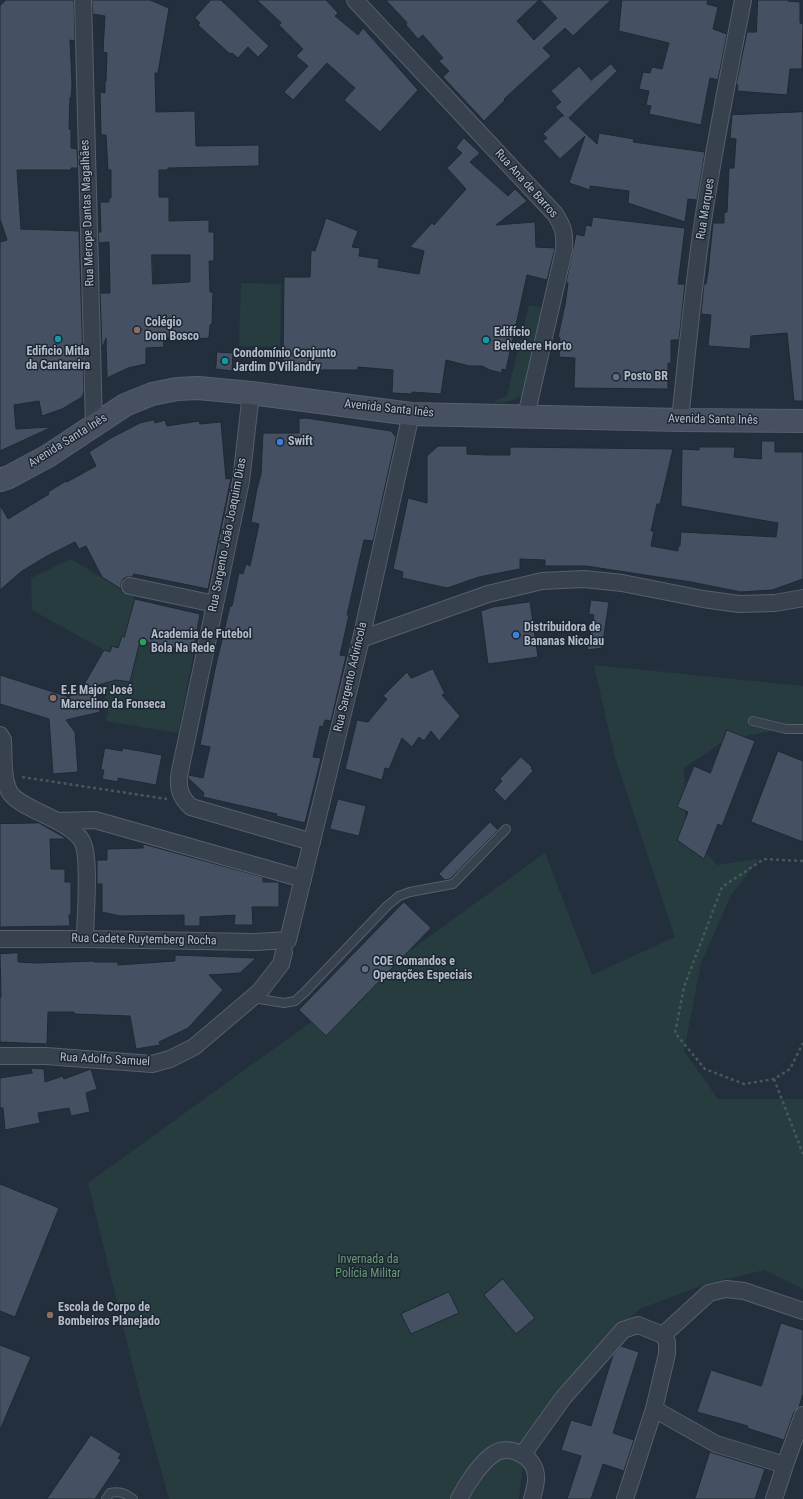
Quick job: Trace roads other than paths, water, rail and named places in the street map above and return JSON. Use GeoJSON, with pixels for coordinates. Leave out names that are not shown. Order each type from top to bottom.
{"type":"FeatureCollection","features":[{"type":"Feature","properties":{"kind":"main road","name":"Avenida Santa Inês"},"geometry":{"type":"LineString","coordinates":[[3,481],[48,456],[125,405],[152,394],[177,388],[198,388],[251,393],[411,414],[803,421]]}},
{"type":"Feature","properties":{"kind":"street","name":"Rua Merope Dantas Magalhães"},"geometry":{"type":"LineString","coordinates":[[83,0],[94,426]]}},
{"type":"Feature","properties":{"kind":"street","name":"Rua Ana de Barros"},"geometry":{"type":"LineString","coordinates":[[355,0],[555,214],[563,227],[565,237],[564,250],[526,416]]}},
{"type":"Feature","properties":{"kind":"street","name":"Rua Marques"},"geometry":{"type":"LineString","coordinates":[[680,420],[703,220],[743,0]]}},
{"type":"Feature","properties":{"kind":"street","name":"Rua Sargento João Joaquim Dias"},"geometry":{"type":"LineString","coordinates":[[251,393],[241,482],[178,777],[179,792],[185,802],[191,807],[312,842]]}},
{"type":"Feature","properties":{"kind":"street","name":"Rua Sargento Advíncola"},"geometry":{"type":"LineString","coordinates":[[286,946],[361,639],[411,414]]}},
{"type":"Feature","properties":{"kind":"street"},"geometry":{"type":"LineString","coordinates":[[361,639],[488,594],[542,581],[584,579],[622,583],[703,599],[739,604],[775,603],[803,598]]}},
{"type":"Feature","properties":{"kind":"street"},"geometry":{"type":"LineString","coordinates":[[130,586],[215,604]]}},
{"type":"Feature","properties":{"kind":"street"},"geometry":{"type":"LineString","coordinates":[[0,735],[3,740],[5,774],[11,794],[24,804],[57,821],[81,840],[85,852],[86,866],[85,939]]}},
{"type":"Feature","properties":{"kind":"street"},"geometry":{"type":"LineString","coordinates":[[57,821],[95,820],[303,879]]}},
{"type":"Feature","properties":{"kind":"street","name":"Rua Cadete Ruytemberg Rocha"},"geometry":{"type":"LineString","coordinates":[[0,939],[256,942],[286,946]]}},
{"type":"Feature","properties":{"kind":"street","name":"Rua Adolfo Samuel"},"geometry":{"type":"LineString","coordinates":[[0,1056],[46,1056],[152,1064],[170,1059],[194,1047],[253,998],[273,976],[281,964],[286,946]]}},
{"type":"Feature","properties":{"kind":"street"},"geometry":{"type":"LineString","coordinates":[[663,1335],[709,1293],[726,1289],[744,1291],[803,1311]]}},
{"type":"Feature","properties":{"kind":"street"},"geometry":{"type":"LineString","coordinates":[[523,1454],[563,1398],[623,1330],[638,1325],[663,1335],[667,1342],[667,1354],[654,1409],[625,1499]]}},
{"type":"Feature","properties":{"kind":"street"},"geometry":{"type":"LineString","coordinates":[[654,1409],[716,1444],[785,1465]]}},
{"type":"Feature","properties":{"kind":"street"},"geometry":{"type":"LineString","coordinates":[[774,1499],[803,1415]]}},
{"type":"Feature","properties":{"kind":"street"},"geometry":{"type":"LineString","coordinates":[[459,1499],[482,1464],[493,1454],[509,1450],[523,1454],[533,1462],[536,1476],[532,1499]]}},
{"type":"Feature","properties":{"kind":"lane"},"geometry":{"type":"LineString","coordinates":[[753,721],[786,729],[803,729]]}},
{"type":"Feature","properties":{"kind":"lane"},"geometry":{"type":"LineString","coordinates":[[253,998],[284,1003],[295,1001],[387,906],[399,896],[410,892],[453,884],[506,829]]}},
{"type":"Feature","properties":{"kind":"lane"},"geometry":{"type":"LineString","coordinates":[[106,1499],[110,1493],[118,1491],[126,1493],[133,1499]]}},
{"type":"Feature","properties":{"kind":"place","name":"Colégio Dom Bosco"},"geometry":{"type":"Point","coordinates":[137,330]}},
{"type":"Feature","properties":{"kind":"place","name":"Edificio Mitla da Cantareira"},"geometry":{"type":"Point","coordinates":[58,339]}},
{"type":"Feature","properties":{"kind":"place","name":"Edifício Belvedere Horto"},"geometry":{"type":"Point","coordinates":[486,340]}},
{"type":"Feature","properties":{"kind":"place","name":"Condomínio Conjunto Jardim D'Villandry"},"geometry":{"type":"Point","coordinates":[225,361]}},
{"type":"Feature","properties":{"kind":"place","name":"Posto BR"},"geometry":{"type":"Point","coordinates":[616,377]}},
{"type":"Feature","properties":{"kind":"place","name":"Swift"},"geometry":{"type":"Point","coordinates":[280,442]}},
{"type":"Feature","properties":{"kind":"place","name":"Distribuidora de Bananas Nicolau"},"geometry":{"type":"Point","coordinates":[516,635]}},
{"type":"Feature","properties":{"kind":"place","name":"Academia de Futebol Bola Na Rede"},"geometry":{"type":"Point","coordinates":[143,642]}},
{"type":"Feature","properties":{"kind":"place","name":"E.E Major José Marcelino da Fonseca"},"geometry":{"type":"Point","coordinates":[53,698]}},
{"type":"Feature","properties":{"kind":"place","name":"COE Comandos e Operações Especiais"},"geometry":{"type":"Point","coordinates":[365,969]}},
{"type":"Feature","properties":{"kind":"place","name":"Escola de Corpo de Bombeiros Planejado"},"geometry":{"type":"Point","coordinates":[50,1315]}},
{"type":"Feature","properties":{"kind":"park label","name":"Invernada da Polícia Militar"},"geometry":{"type":"Point","coordinates":[368,1267]}}]}
